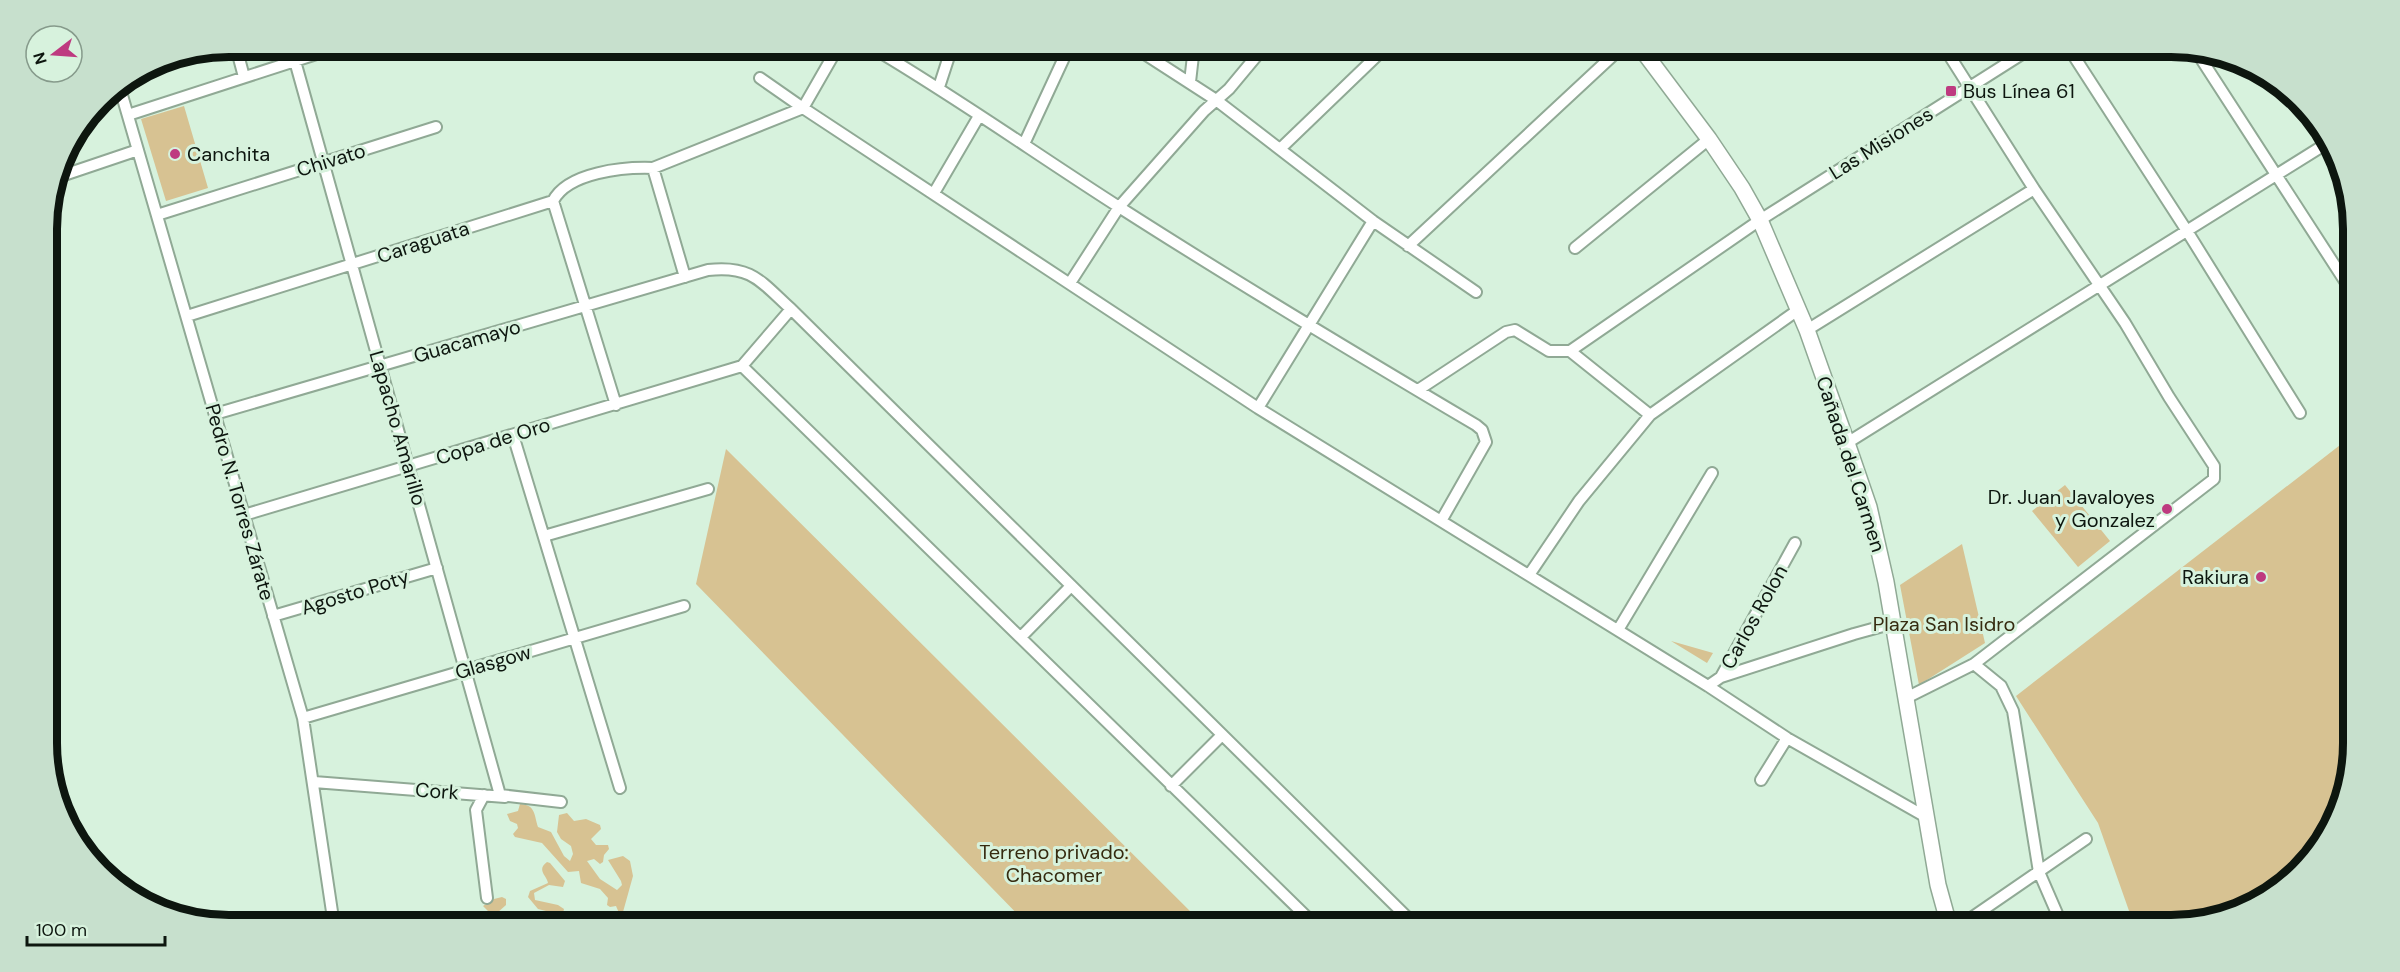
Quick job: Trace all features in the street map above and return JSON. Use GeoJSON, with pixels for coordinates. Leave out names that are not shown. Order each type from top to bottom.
{"type":"FeatureCollection","features":[{"type":"Feature","properties":{"kind":"street"},"geometry":{"type":"LineString","coordinates":[[239,57],[244,77]]}},
{"type":"Feature","properties":{"kind":"street"},"geometry":{"type":"LineString","coordinates":[[129,115],[306,57]]}},
{"type":"Feature","properties":{"kind":"street"},"geometry":{"type":"LineString","coordinates":[[803,108],[832,57]]}},
{"type":"Feature","properties":{"kind":"street"},"geometry":{"type":"LineString","coordinates":[[889,57],[939,87],[979,116],[1119,207],[1482,430],[1486,442],[1441,521]]}},
{"type":"Feature","properties":{"kind":"street"},"geometry":{"type":"LineString","coordinates":[[939,87],[949,57]]}},
{"type":"Feature","properties":{"kind":"street"},"geometry":{"type":"LineString","coordinates":[[1024,144],[1064,57]]}},
{"type":"Feature","properties":{"kind":"street"},"geometry":{"type":"LineString","coordinates":[[1152,57],[1216,100],[1407,246],[1476,292]]}},
{"type":"Feature","properties":{"kind":"street"},"geometry":{"type":"LineString","coordinates":[[1190,81],[1193,57]]}},
{"type":"Feature","properties":{"kind":"street"},"geometry":{"type":"LineString","coordinates":[[1070,283],[1119,207],[1255,57]]}},
{"type":"Feature","properties":{"kind":"street"},"geometry":{"type":"LineString","coordinates":[[1280,149],[1375,57]]}},
{"type":"Feature","properties":{"kind":"street"},"geometry":{"type":"LineString","coordinates":[[1407,246],[1610,57]]}},
{"type":"Feature","properties":{"kind":"street","name":"Cañada del Carmen"},"geometry":{"type":"LineString","coordinates":[[1648,57],[1709,139],[1760,220],[1807,330],[1847,443],[1869,507],[1894,623],[1938,885],[1946,915]]}},
{"type":"Feature","properties":{"kind":"street"},"geometry":{"type":"LineString","coordinates":[[1906,698],[1974,664],[2214,479],[2214,466],[2100,285],[2034,189],[1951,57]]}},
{"type":"Feature","properties":{"kind":"street","name":"Las Misiones"},"geometry":{"type":"LineString","coordinates":[[1570,351],[1760,220],[2016,57]]}},
{"type":"Feature","properties":{"kind":"street"},"geometry":{"type":"LineString","coordinates":[[2075,57],[2300,413]]}},
{"type":"Feature","properties":{"kind":"street"},"geometry":{"type":"LineString","coordinates":[[2201,59],[2343,278]]}},
{"type":"Feature","properties":{"kind":"street","name":"Lapacho Amarillo"},"geometry":{"type":"LineString","coordinates":[[295,61],[500,795],[561,802]]}},
{"type":"Feature","properties":{"kind":"street"},"geometry":{"type":"LineString","coordinates":[[760,78],[1258,408],[1708,686],[1787,738],[1926,817]]}},
{"type":"Feature","properties":{"kind":"street","name":"Pedro N. Torres Zárate"},"geometry":{"type":"LineString","coordinates":[[122,94],[303,718],[332,915]]}},
{"type":"Feature","properties":{"kind":"street","name":"Caraguata"},"geometry":{"type":"LineString","coordinates":[[187,316],[553,201],[557,193],[571,183],[589,176],[634,168],[653,168],[803,108]]}},
{"type":"Feature","properties":{"kind":"street"},"geometry":{"type":"LineString","coordinates":[[934,193],[979,116]]}},
{"type":"Feature","properties":{"kind":"street","name":"Chivato"},"geometry":{"type":"LineString","coordinates":[[157,215],[436,128]]}},
{"type":"Feature","properties":{"kind":"street"},"geometry":{"type":"LineString","coordinates":[[1575,248],[1709,139]]}},
{"type":"Feature","properties":{"kind":"street"},"geometry":{"type":"LineString","coordinates":[[1847,443],[2322,147]]}},
{"type":"Feature","properties":{"kind":"street"},"geometry":{"type":"LineString","coordinates":[[66,174],[138,150]]}},
{"type":"Feature","properties":{"kind":"street"},"geometry":{"type":"LineString","coordinates":[[653,168],[685,277]]}},
{"type":"Feature","properties":{"kind":"street"},"geometry":{"type":"LineString","coordinates":[[1807,330],[2034,189]]}},
{"type":"Feature","properties":{"kind":"street"},"geometry":{"type":"LineString","coordinates":[[553,201],[616,405]]}},
{"type":"Feature","properties":{"kind":"street"},"geometry":{"type":"LineString","coordinates":[[1258,408],[1373,221]]}},
{"type":"Feature","properties":{"kind":"street","name":"Guacamayo"},"geometry":{"type":"LineString","coordinates":[[215,414],[708,270],[728,268],[741,270],[752,275],[791,309],[1405,915]]}},
{"type":"Feature","properties":{"kind":"street"},"geometry":{"type":"LineString","coordinates":[[791,309],[742,366],[1305,915]]}},
{"type":"Feature","properties":{"kind":"street"},"geometry":{"type":"LineString","coordinates":[[1529,575],[1579,501],[1650,415],[1798,310]]}},
{"type":"Feature","properties":{"kind":"street"},"geometry":{"type":"LineString","coordinates":[[1418,390],[1515,330],[1549,351],[1570,351],[1650,415]]}},
{"type":"Feature","properties":{"kind":"street","name":"Copa de Oro"},"geometry":{"type":"LineString","coordinates":[[244,515],[742,366]]}},
{"type":"Feature","properties":{"kind":"street"},"geometry":{"type":"LineString","coordinates":[[513,435],[620,788]]}},
{"type":"Feature","properties":{"kind":"street"},"geometry":{"type":"LineString","coordinates":[[1618,630],[1712,473]]}},
{"type":"Feature","properties":{"kind":"street"},"geometry":{"type":"LineString","coordinates":[[544,536],[708,489]]}},
{"type":"Feature","properties":{"kind":"street","name":"Carlos Rolon"},"geometry":{"type":"LineString","coordinates":[[1708,686],[1721,677],[1795,543]]}},
{"type":"Feature","properties":{"kind":"street","name":"Agosto Poty"},"geometry":{"type":"LineString","coordinates":[[273,616],[437,568]]}},
{"type":"Feature","properties":{"kind":"street"},"geometry":{"type":"LineString","coordinates":[[1022,637],[1071,586]]}},
{"type":"Feature","properties":{"kind":"street","name":"Glasgow"},"geometry":{"type":"LineString","coordinates":[[303,718],[684,606]]}},
{"type":"Feature","properties":{"kind":"street"},"geometry":{"type":"LineString","coordinates":[[1721,677],[1894,623]]}},
{"type":"Feature","properties":{"kind":"street"},"geometry":{"type":"LineString","coordinates":[[1974,664],[2001,686],[2013,711],[2039,872],[2058,915]]}},
{"type":"Feature","properties":{"kind":"street"},"geometry":{"type":"LineString","coordinates":[[1171,786],[1222,735]]}},
{"type":"Feature","properties":{"kind":"street"},"geometry":{"type":"LineString","coordinates":[[1761,780],[1787,738]]}},
{"type":"Feature","properties":{"kind":"street","name":"Cork"},"geometry":{"type":"LineString","coordinates":[[314,782],[561,802]]}},
{"type":"Feature","properties":{"kind":"street"},"geometry":{"type":"LineString","coordinates":[[484,795],[476,810],[487,898]]}},
{"type":"Feature","properties":{"kind":"street"},"geometry":{"type":"LineString","coordinates":[[1976,915],[2086,839]]}},
{"type":"Feature","properties":{"kind":"green space","name":"Canchita"},"geometry":{"type":"Polygon","coordinates":[[[184,106],[208,188],[166,201],[141,119],[184,106]]]}},
{"type":"Feature","properties":{"kind":"green space","name":"Rakiura"},"geometry":{"type":"Polygon","coordinates":[[[2343,443],[2342,766],[2334,799],[2314,839],[2300,857],[2276,880],[2247,897],[2205,912],[2183,915],[2130,915],[2098,823],[2016,696],[2343,443]]]}},
{"type":"Feature","properties":{"kind":"green space","name":"Terreno privado: Chacomer"},"geometry":{"type":"Polygon","coordinates":[[[726,449],[1194,915],[1018,915],[696,584],[726,449]]]}},
{"type":"Feature","properties":{"kind":"green space"},"geometry":{"type":"Polygon","coordinates":[[[2065,485],[2110,541],[2078,567],[2032,511],[2065,485]]]}},
{"type":"Feature","properties":{"kind":"green space","name":"Plaza San Isidro"},"geometry":{"type":"Polygon","coordinates":[[[1962,544],[1985,643],[1919,685],[1900,585],[1962,544]]]}},
{"type":"Feature","properties":{"kind":"green space"},"geometry":{"type":"Polygon","coordinates":[[[1671,641],[1713,653],[1707,663],[1671,641]]]}},
{"type":"Feature","properties":{"kind":"green space"},"geometry":{"type":"Polygon","coordinates":[[[520,804],[532,809],[538,827],[551,832],[564,856],[570,861],[573,854],[571,846],[561,839],[557,832],[559,815],[567,813],[574,821],[586,819],[600,825],[601,829],[591,839],[596,845],[608,845],[609,849],[600,864],[594,859],[587,861],[600,879],[617,890],[622,885],[621,881],[608,860],[623,856],[630,861],[633,876],[623,912],[619,913],[616,906],[607,905],[608,898],[600,889],[581,883],[579,871],[568,872],[542,843],[515,837],[513,834],[518,828],[517,824],[510,821],[507,814],[518,811],[520,804]]]}},
{"type":"Feature","properties":{"kind":"green space"},"geometry":{"type":"Polygon","coordinates":[[[547,862],[550,863],[565,881],[563,887],[549,885],[534,893],[535,900],[558,905],[564,909],[563,915],[545,915],[546,911],[538,909],[528,897],[530,891],[548,883],[542,870],[547,862]]]}},
{"type":"Feature","properties":{"kind":"green space"},"geometry":{"type":"Polygon","coordinates":[[[502,897],[506,899],[506,905],[497,913],[488,911],[483,906],[494,899],[502,897]]]}},
{"type":"Feature","properties":{"kind":"place","name":"Bus Línea 61"},"geometry":{"type":"Point","coordinates":[1951,91]}},
{"type":"Feature","properties":{"kind":"place","name":"Canchita"},"geometry":{"type":"Point","coordinates":[175,154]}},
{"type":"Feature","properties":{"kind":"place","name":"Dr. Juan Javaloyes y Gonzalez"},"geometry":{"type":"Point","coordinates":[2167,509]}},
{"type":"Feature","properties":{"kind":"place","name":"Rakiura"},"geometry":{"type":"Point","coordinates":[2261,577]}}]}
